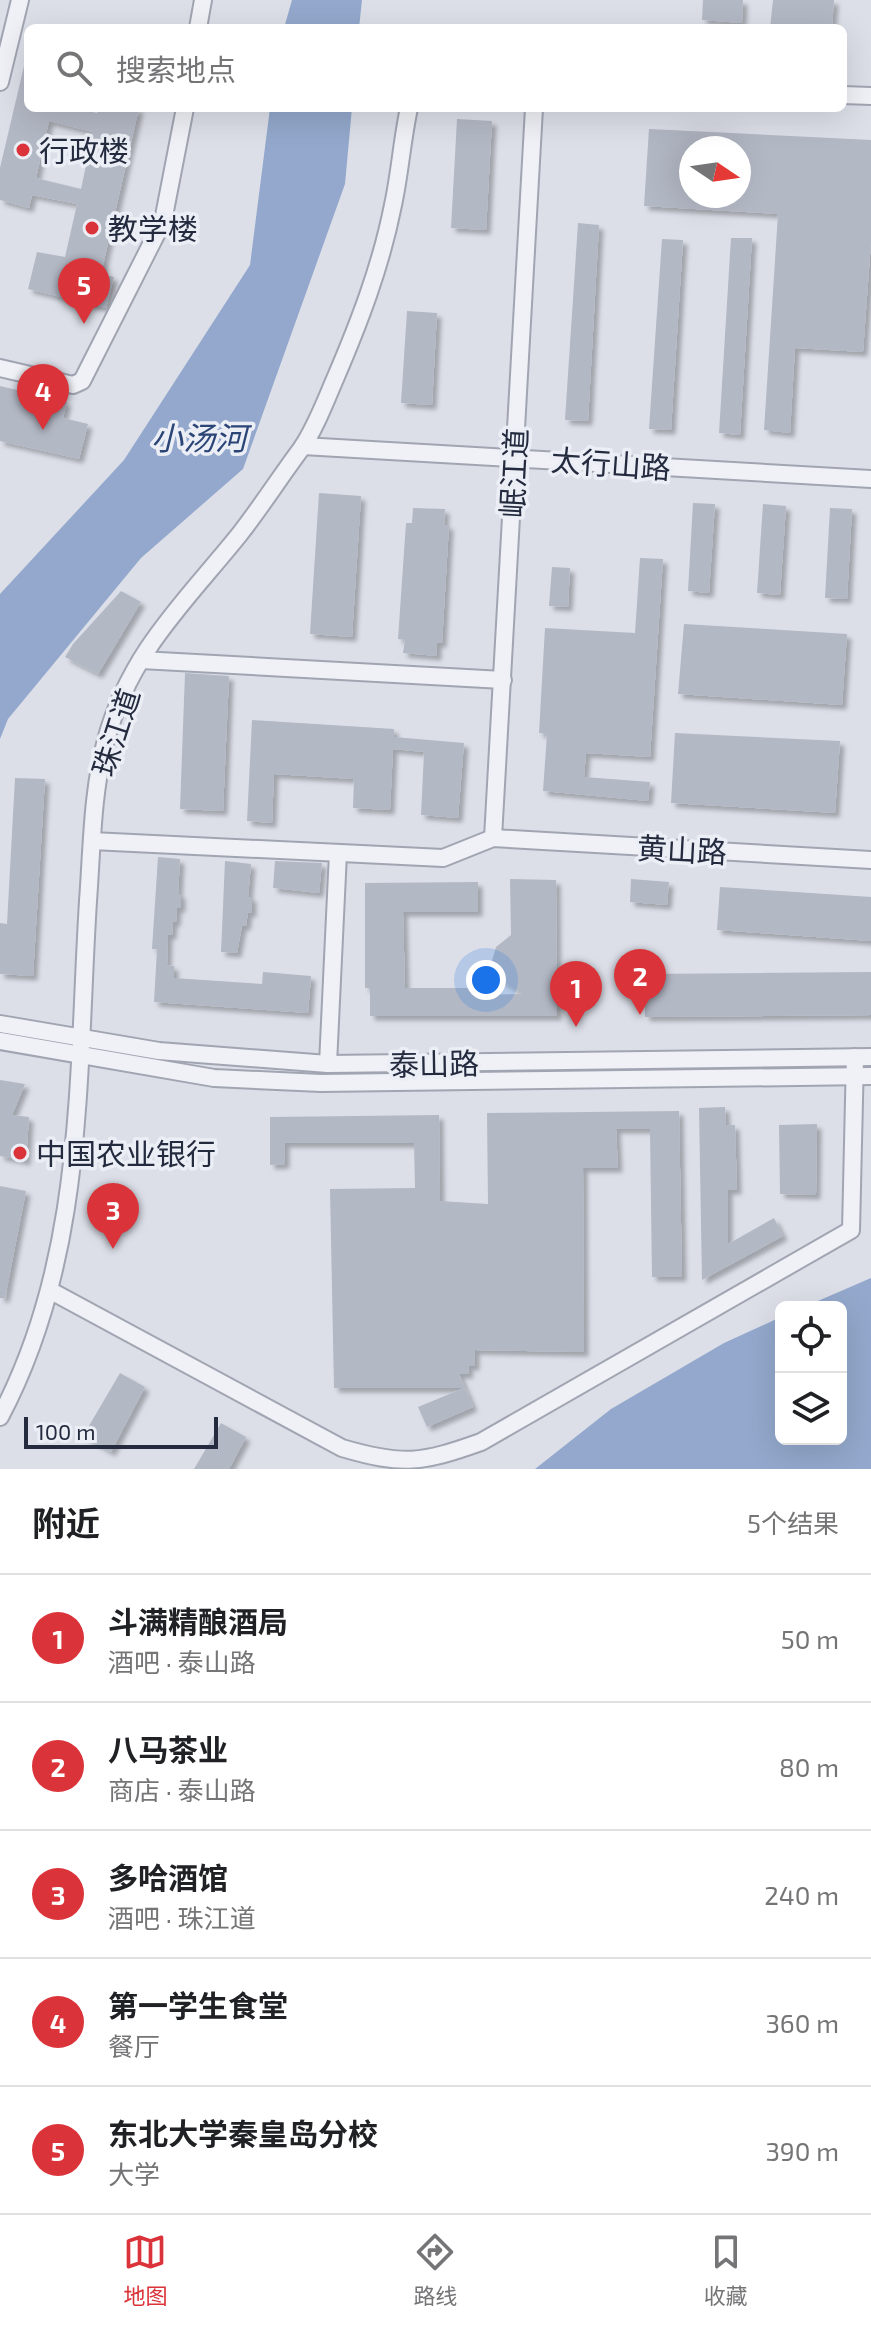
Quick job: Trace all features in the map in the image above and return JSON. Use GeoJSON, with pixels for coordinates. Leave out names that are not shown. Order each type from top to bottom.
{"type":"FeatureCollection","features":[{"type":"Feature","properties":{"kind":"street"},"geometry":{"type":"LineString","coordinates":[[0,79],[20,0]]}},
{"type":"Feature","properties":{"kind":"street"},"geometry":{"type":"LineString","coordinates":[[199,24],[203,0]]}},
{"type":"Feature","properties":{"kind":"street"},"geometry":{"type":"LineString","coordinates":[[847,95],[871,96]]}},
{"type":"Feature","properties":{"kind":"street"},"geometry":{"type":"LineString","coordinates":[[0,368],[73,385],[82,381],[163,221],[184,112]]}},
{"type":"Feature","properties":{"kind":"street","name":"珠江道"},"geometry":{"type":"LineString","coordinates":[[0,1417],[40,1329],[51,1291],[70,1186],[83,1039],[81,1006],[92,841],[99,774],[107,738],[141,660],[180,601],[241,532],[303,446],[369,295],[393,206],[408,112]]}},
{"type":"Feature","properties":{"kind":"street","name":"岷江道"},"geometry":{"type":"LineString","coordinates":[[493,838],[534,112]]}},
{"type":"Feature","properties":{"kind":"street","name":"太行山路"},"geometry":{"type":"LineString","coordinates":[[303,446],[871,479]]}},
{"type":"Feature","properties":{"kind":"street"},"geometry":{"type":"LineString","coordinates":[[141,660],[503,680]]}},
{"type":"Feature","properties":{"kind":"street"},"geometry":{"type":"LineString","coordinates":[[92,841],[443,858],[493,838]]}},
{"type":"Feature","properties":{"kind":"street","name":"黄山路"},"geometry":{"type":"LineString","coordinates":[[493,838],[870,860]]}},
{"type":"Feature","properties":{"kind":"street"},"geometry":{"type":"LineString","coordinates":[[870,860],[871,845]]}},
{"type":"Feature","properties":{"kind":"street"},"geometry":{"type":"LineString","coordinates":[[328,1064],[338,853]]}},
{"type":"Feature","properties":{"kind":"street","name":"泰山路"},"geometry":{"type":"LineString","coordinates":[[0,1024],[215,1058],[328,1064],[863,1057]]}},
{"type":"Feature","properties":{"kind":"street"},"geometry":{"type":"LineString","coordinates":[[0,1041],[214,1078],[321,1083],[863,1076]]}},
{"type":"Feature","properties":{"kind":"street"},"geometry":{"type":"LineString","coordinates":[[51,1291],[342,1448],[386,1461],[428,1460],[481,1442],[851,1230],[863,1057]]}},
{"type":"Feature","properties":{"kind":"water"},"geometry":{"type":"Polygon","coordinates":[[[292,0],[362,0],[359,24],[285,24],[292,0]]]}},
{"type":"Feature","properties":{"kind":"water","name":"小汤河"},"geometry":{"type":"Polygon","coordinates":[[[269,112],[352,112],[345,184],[243,469],[141,558],[8,719],[0,739],[0,594],[124,460],[250,265],[269,112]]]}},
{"type":"Feature","properties":{"kind":"water"},"geometry":{"type":"Polygon","coordinates":[[[871,1278],[871,1469],[535,1469],[611,1409],[724,1343],[775,1320],[775,1445],[847,1445],[847,1301],[818,1301],[871,1278]]]}},
{"type":"Feature","properties":{"kind":"building"},"geometry":{"type":"Polygon","coordinates":[[[703,0],[743,0],[742,23],[702,20],[703,0]]]}},
{"type":"Feature","properties":{"kind":"building"},"geometry":{"type":"Polygon","coordinates":[[[773,0],[834,0],[832,24],[770,24],[773,0]]]}},
{"type":"Feature","properties":{"kind":"building","name":"教学楼"},"geometry":{"type":"Polygon","coordinates":[[[24,66],[24,112],[138,112],[101,274],[114,277],[106,308],[28,289],[37,252],[65,257],[77,204],[32,195],[29,208],[0,200],[0,168],[24,66]],[[49,121],[36,178],[81,189],[93,132],[49,121]]]}},
{"type":"Feature","properties":{"kind":"building"},"geometry":{"type":"Polygon","coordinates":[[[457,119],[492,121],[486,230],[451,228],[457,119]]]}},
{"type":"Feature","properties":{"kind":"building"},"geometry":{"type":"Polygon","coordinates":[[[649,129],[871,140],[871,241],[863,352],[795,348],[790,433],[764,430],[778,214],[644,206],[649,129]]]}},
{"type":"Feature","properties":{"kind":"building"},"geometry":{"type":"Polygon","coordinates":[[[578,223],[599,225],[588,421],[565,420],[578,223]]]}},
{"type":"Feature","properties":{"kind":"building"},"geometry":{"type":"Polygon","coordinates":[[[731,238],[752,238],[740,435],[719,433],[731,238]]]}},
{"type":"Feature","properties":{"kind":"building"},"geometry":{"type":"Polygon","coordinates":[[[662,239],[683,240],[671,430],[649,429],[662,239]]]}},
{"type":"Feature","properties":{"kind":"building"},"geometry":{"type":"Polygon","coordinates":[[[407,311],[437,313],[432,405],[401,403],[407,311]]]}},
{"type":"Feature","properties":{"kind":"building"},"geometry":{"type":"Polygon","coordinates":[[[0,386],[67,402],[63,418],[88,424],[79,459],[0,441],[0,386]]]}},
{"type":"Feature","properties":{"kind":"building"},"geometry":{"type":"Polygon","coordinates":[[[319,493],[361,496],[352,637],[310,634],[319,493]]]}},
{"type":"Feature","properties":{"kind":"building"},"geometry":{"type":"Polygon","coordinates":[[[693,503],[715,504],[709,593],[688,591],[693,503]]]}},
{"type":"Feature","properties":{"kind":"building"},"geometry":{"type":"Polygon","coordinates":[[[763,504],[786,506],[780,595],[757,593],[763,504]]]}},
{"type":"Feature","properties":{"kind":"building"},"geometry":{"type":"Polygon","coordinates":[[[413,508],[445,509],[444,525],[449,525],[442,643],[437,643],[437,656],[403,653],[405,640],[398,639],[406,523],[412,523],[413,508]]]}},
{"type":"Feature","properties":{"kind":"building"},"geometry":{"type":"Polygon","coordinates":[[[830,508],[852,509],[847,599],[825,598],[830,508]]]}},
{"type":"Feature","properties":{"kind":"building"},"geometry":{"type":"Polygon","coordinates":[[[640,558],[663,559],[650,757],[586,753],[584,777],[650,782],[648,801],[543,791],[547,734],[539,733],[545,628],[635,633],[640,558]]]}},
{"type":"Feature","properties":{"kind":"building"},"geometry":{"type":"Polygon","coordinates":[[[552,567],[570,568],[568,607],[549,606],[552,567]]]}},
{"type":"Feature","properties":{"kind":"building"},"geometry":{"type":"Polygon","coordinates":[[[121,591],[141,602],[98,674],[65,657],[73,644],[121,591]]]}},
{"type":"Feature","properties":{"kind":"building"},"geometry":{"type":"Polygon","coordinates":[[[684,624],[847,634],[842,705],[678,694],[684,624]]]}},
{"type":"Feature","properties":{"kind":"building"},"geometry":{"type":"Polygon","coordinates":[[[185,673],[229,676],[223,811],[180,809],[185,673]]]}},
{"type":"Feature","properties":{"kind":"building"},"geometry":{"type":"Polygon","coordinates":[[[252,720],[394,729],[394,737],[464,743],[458,818],[421,815],[424,752],[393,749],[390,810],[353,808],[354,779],[274,774],[272,823],[247,821],[252,720]]]}},
{"type":"Feature","properties":{"kind":"building"},"geometry":{"type":"Polygon","coordinates":[[[675,733],[840,741],[835,813],[671,803],[675,733]]]}},
{"type":"Feature","properties":{"kind":"building"},"geometry":{"type":"Polygon","coordinates":[[[15,778],[45,779],[33,976],[0,974],[0,923],[7,924],[15,778]]]}},
{"type":"Feature","properties":{"kind":"building"},"geometry":{"type":"Polygon","coordinates":[[[158,857],[180,859],[178,894],[181,894],[181,908],[177,908],[172,935],[168,935],[167,965],[174,966],[174,978],[262,984],[263,972],[311,976],[308,1013],[154,1002],[157,949],[152,949],[158,857]]]}},
{"type":"Feature","properties":{"kind":"building"},"geometry":{"type":"Polygon","coordinates":[[[225,861],[251,864],[248,897],[252,897],[252,913],[248,912],[246,926],[242,926],[237,953],[221,952],[225,861]]]}},
{"type":"Feature","properties":{"kind":"building"},"geometry":{"type":"Polygon","coordinates":[[[275,861],[322,863],[319,893],[273,888],[275,861]]]}},
{"type":"Feature","properties":{"kind":"building"},"geometry":{"type":"Polygon","coordinates":[[[510,879],[556,880],[557,1016],[370,1016],[370,988],[365,988],[365,883],[478,882],[478,912],[403,912],[405,988],[472,988],[471,995],[522,994],[495,976],[491,964],[496,947],[511,935],[510,879]]]}},
{"type":"Feature","properties":{"kind":"building"},"geometry":{"type":"Polygon","coordinates":[[[631,879],[669,882],[667,905],[630,902],[631,879]]]}},
{"type":"Feature","properties":{"kind":"building"},"geometry":{"type":"Polygon","coordinates":[[[720,887],[871,897],[871,941],[717,930],[720,887]]]}},
{"type":"Feature","properties":{"kind":"building"},"geometry":{"type":"Polygon","coordinates":[[[871,972],[871,1015],[645,1017],[644,974],[871,972]]]}},
{"type":"Feature","properties":{"kind":"building"},"geometry":{"type":"Polygon","coordinates":[[[0,1080],[25,1084],[12,1115],[29,1117],[26,1161],[0,1156],[0,1080]]]}},
{"type":"Feature","properties":{"kind":"building"},"geometry":{"type":"Polygon","coordinates":[[[725,1107],[726,1125],[735,1125],[737,1190],[728,1190],[728,1244],[774,1218],[783,1236],[702,1280],[699,1108],[725,1107]]]}},
{"type":"Feature","properties":{"kind":"building"},"geometry":{"type":"Polygon","coordinates":[[[679,1111],[682,1277],[652,1277],[650,1129],[616,1129],[618,1168],[583,1168],[584,1352],[475,1350],[475,1366],[468,1366],[469,1374],[459,1374],[473,1407],[427,1427],[418,1407],[464,1388],[334,1388],[330,1189],[415,1188],[414,1143],[285,1143],[285,1164],[270,1165],[270,1117],[439,1115],[440,1201],[488,1204],[487,1113],[679,1111]]]}},
{"type":"Feature","properties":{"kind":"building"},"geometry":{"type":"Polygon","coordinates":[[[817,1124],[816,1195],[780,1194],[779,1125],[817,1124]]]}},
{"type":"Feature","properties":{"kind":"building"},"geometry":{"type":"Polygon","coordinates":[[[0,1186],[26,1191],[5,1298],[0,1298],[0,1186]]]}},
{"type":"Feature","properties":{"kind":"building"},"geometry":{"type":"Polygon","coordinates":[[[120,1373],[145,1387],[111,1452],[83,1436],[120,1373]]]}},
{"type":"Feature","properties":{"kind":"building"},"geometry":{"type":"Polygon","coordinates":[[[221,1423],[246,1437],[229,1469],[194,1469],[221,1423]]]}},
{"type":"Feature","properties":{"kind":"place","name":"行政楼"},"geometry":{"type":"Point","coordinates":[23,150]}},
{"type":"Feature","properties":{"kind":"place","name":"教学楼"},"geometry":{"type":"Point","coordinates":[92,228]}},
{"type":"Feature","properties":{"kind":"place","name":"东北大学秦皇岛分校"},"geometry":{"type":"Point","coordinates":[84,324]}},
{"type":"Feature","properties":{"kind":"place","name":"第一学生食堂"},"geometry":{"type":"Point","coordinates":[43,430]}},
{"type":"Feature","properties":{"kind":"place","name":"八马茶业"},"geometry":{"type":"Point","coordinates":[640,1015]}},
{"type":"Feature","properties":{"kind":"place","name":"斗满精酿酒局"},"geometry":{"type":"Point","coordinates":[576,1027]}},
{"type":"Feature","properties":{"kind":"place","name":"中国农业银行"},"geometry":{"type":"Point","coordinates":[20,1153]}},
{"type":"Feature","properties":{"kind":"place","name":"多哈酒馆"},"geometry":{"type":"Point","coordinates":[113,1249]}}]}
